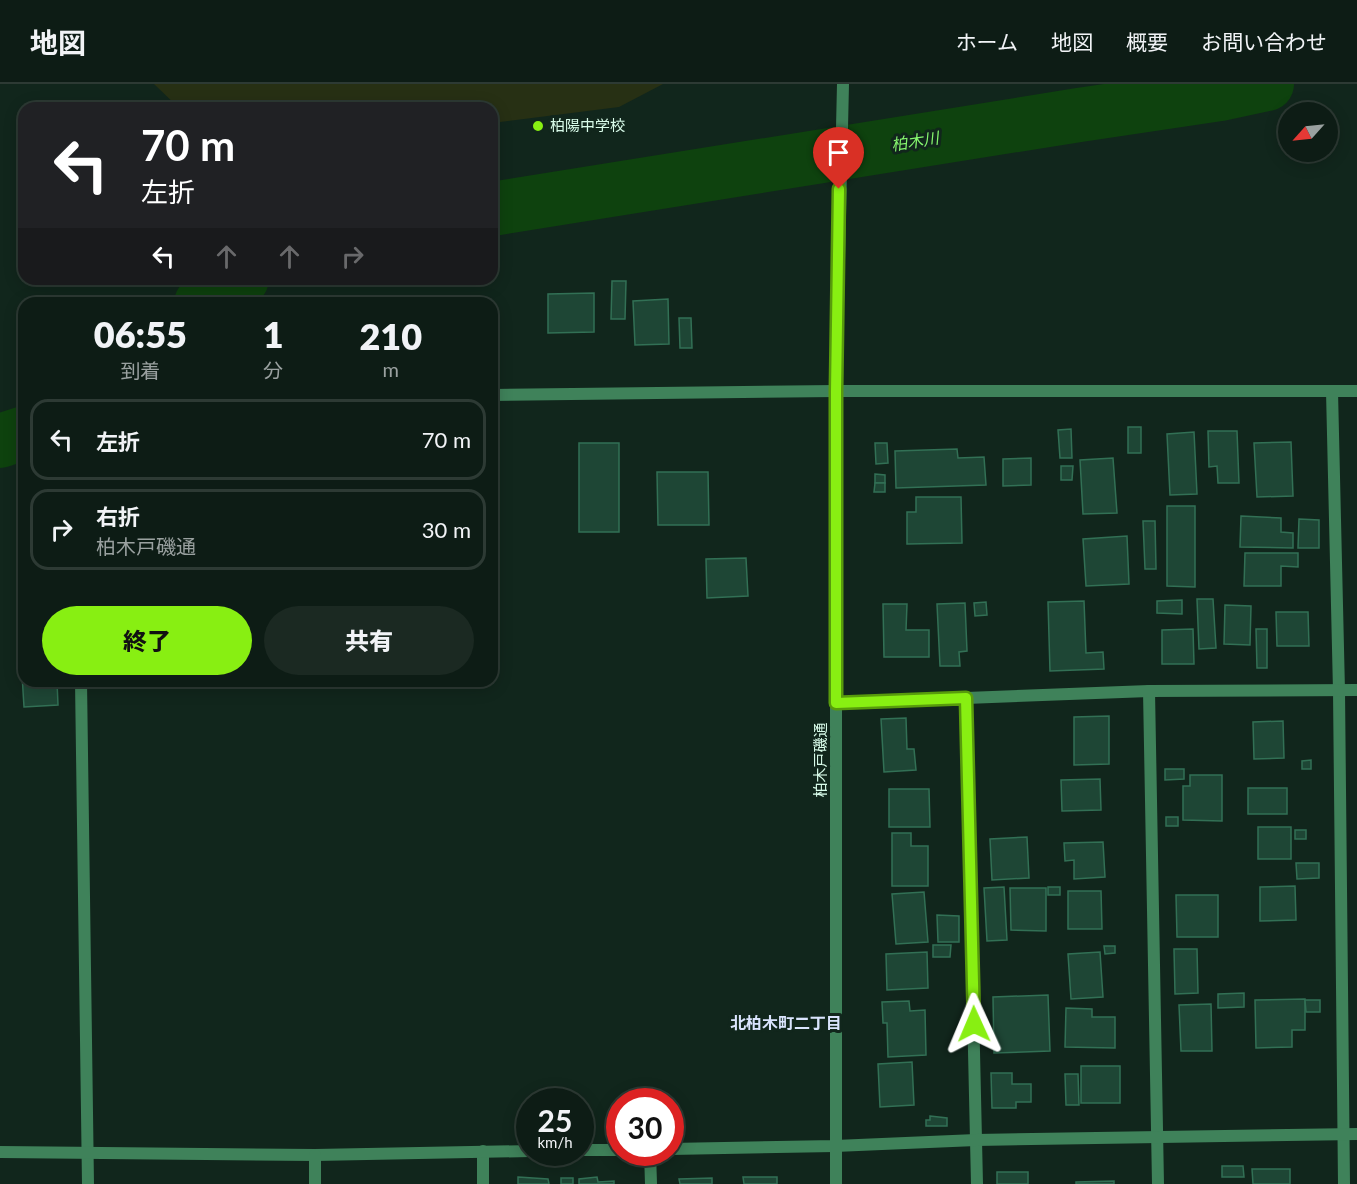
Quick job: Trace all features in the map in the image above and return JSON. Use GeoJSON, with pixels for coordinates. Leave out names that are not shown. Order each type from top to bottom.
{"type":"FeatureCollection","features":[{"type":"Feature","properties":{"kind":"street","name":"柏木戸磯通"},"geometry":{"type":"LineString","coordinates":[[836,1184],[836,391],[843,89]]}},
{"type":"Feature","properties":{"kind":"street"},"geometry":{"type":"LineString","coordinates":[[498,395],[836,391],[1357,390]]}},
{"type":"Feature","properties":{"kind":"street"},"geometry":{"type":"LineString","coordinates":[[1332,391],[1339,691],[1344,1184]]}},
{"type":"Feature","properties":{"kind":"street"},"geometry":{"type":"LineString","coordinates":[[81,687],[88,1184]]}},
{"type":"Feature","properties":{"kind":"street"},"geometry":{"type":"LineString","coordinates":[[836,703],[1149,691],[1357,690]]}},
{"type":"Feature","properties":{"kind":"street"},"geometry":{"type":"LineString","coordinates":[[1149,691],[1158,1184]]}},
{"type":"Feature","properties":{"kind":"street"},"geometry":{"type":"LineString","coordinates":[[966,698],[977,1184]]}},
{"type":"Feature","properties":{"kind":"street"},"geometry":{"type":"LineString","coordinates":[[684,1149],[836,1146],[976,1140],[1357,1134]]}},
{"type":"Feature","properties":{"kind":"street"},"geometry":{"type":"LineString","coordinates":[[0,1152],[87,1151],[315,1155],[516,1151]]}},
{"type":"Feature","properties":{"kind":"street"},"geometry":{"type":"LineString","coordinates":[[483,1151],[483,1184]]}},
{"type":"Feature","properties":{"kind":"street"},"geometry":{"type":"LineString","coordinates":[[315,1155],[315,1184]]}},
{"type":"Feature","properties":{"kind":"street"},"geometry":{"type":"LineString","coordinates":[[650,1166],[651,1184]]}},
{"type":"Feature","properties":{"kind":"green space"},"geometry":{"type":"Polygon","coordinates":[[[154,84],[663,84],[619,107],[498,122],[498,102],[173,102],[154,84]]]}},
{"type":"Feature","properties":{"kind":"building"},"geometry":{"type":"Polygon","coordinates":[[[612,281],[626,281],[625,319],[611,319],[612,281]]]}},
{"type":"Feature","properties":{"kind":"building"},"geometry":{"type":"Polygon","coordinates":[[[594,293],[594,332],[548,333],[548,294],[594,293]]]}},
{"type":"Feature","properties":{"kind":"building"},"geometry":{"type":"Polygon","coordinates":[[[668,299],[669,344],[635,345],[633,301],[668,299]]]}},
{"type":"Feature","properties":{"kind":"building"},"geometry":{"type":"Polygon","coordinates":[[[679,318],[691,318],[692,348],[680,348],[679,318]]]}},
{"type":"Feature","properties":{"kind":"building"},"geometry":{"type":"Polygon","coordinates":[[[1128,427],[1141,427],[1141,453],[1128,453],[1128,427]]]}},
{"type":"Feature","properties":{"kind":"building"},"geometry":{"type":"Polygon","coordinates":[[[1071,429],[1072,458],[1060,458],[1058,430],[1071,429]]]}},
{"type":"Feature","properties":{"kind":"building"},"geometry":{"type":"Polygon","coordinates":[[[1208,431],[1237,431],[1239,483],[1218,483],[1217,466],[1209,467],[1208,431]]]}},
{"type":"Feature","properties":{"kind":"building"},"geometry":{"type":"Polygon","coordinates":[[[1194,432],[1197,494],[1170,495],[1167,434],[1194,432]]]}},
{"type":"Feature","properties":{"kind":"building"},"geometry":{"type":"Polygon","coordinates":[[[1291,442],[1293,496],[1257,497],[1254,443],[1291,442]]]}},
{"type":"Feature","properties":{"kind":"building"},"geometry":{"type":"Polygon","coordinates":[[[579,443],[619,443],[619,532],[579,532],[579,443]]]}},
{"type":"Feature","properties":{"kind":"building"},"geometry":{"type":"Polygon","coordinates":[[[875,443],[887,443],[888,463],[876,464],[875,443]]]}},
{"type":"Feature","properties":{"kind":"building"},"geometry":{"type":"Polygon","coordinates":[[[957,449],[958,458],[984,457],[986,485],[896,488],[895,451],[957,449]]]}},
{"type":"Feature","properties":{"kind":"building"},"geometry":{"type":"Polygon","coordinates":[[[1031,458],[1031,485],[1003,486],[1003,459],[1031,458]]]}},
{"type":"Feature","properties":{"kind":"building"},"geometry":{"type":"Polygon","coordinates":[[[1113,458],[1117,513],[1083,514],[1080,460],[1113,458]]]}},
{"type":"Feature","properties":{"kind":"building"},"geometry":{"type":"Polygon","coordinates":[[[1061,466],[1073,466],[1072,480],[1061,480],[1061,466]]]}},
{"type":"Feature","properties":{"kind":"building"},"geometry":{"type":"Polygon","coordinates":[[[657,472],[708,472],[709,525],[658,525],[657,472]]]}},
{"type":"Feature","properties":{"kind":"building"},"geometry":{"type":"Polygon","coordinates":[[[875,474],[885,475],[885,483],[875,483],[875,474]]]}},
{"type":"Feature","properties":{"kind":"building"},"geometry":{"type":"Polygon","coordinates":[[[875,483],[885,483],[885,492],[874,492],[875,483]]]}},
{"type":"Feature","properties":{"kind":"building"},"geometry":{"type":"Polygon","coordinates":[[[916,497],[961,497],[962,543],[907,544],[907,512],[916,512],[916,497]]]}},
{"type":"Feature","properties":{"kind":"building"},"geometry":{"type":"Polygon","coordinates":[[[1167,506],[1195,506],[1195,587],[1167,586],[1167,506]]]}},
{"type":"Feature","properties":{"kind":"building"},"geometry":{"type":"Polygon","coordinates":[[[1241,516],[1281,518],[1281,532],[1293,533],[1293,548],[1240,547],[1241,516]]]}},
{"type":"Feature","properties":{"kind":"building"},"geometry":{"type":"Polygon","coordinates":[[[1299,519],[1319,520],[1319,548],[1298,548],[1299,519]]]}},
{"type":"Feature","properties":{"kind":"building"},"geometry":{"type":"Polygon","coordinates":[[[1143,521],[1155,521],[1156,569],[1145,569],[1143,521]]]}},
{"type":"Feature","properties":{"kind":"building"},"geometry":{"type":"Polygon","coordinates":[[[1127,536],[1129,584],[1086,586],[1083,539],[1127,536]]]}},
{"type":"Feature","properties":{"kind":"building"},"geometry":{"type":"Polygon","coordinates":[[[1245,553],[1298,553],[1298,567],[1281,566],[1281,586],[1244,586],[1245,553]]]}},
{"type":"Feature","properties":{"kind":"building"},"geometry":{"type":"Polygon","coordinates":[[[746,558],[748,596],[707,598],[706,559],[746,558]]]}},
{"type":"Feature","properties":{"kind":"building"},"geometry":{"type":"Polygon","coordinates":[[[1197,599],[1213,599],[1216,648],[1199,649],[1197,599]]]}},
{"type":"Feature","properties":{"kind":"building"},"geometry":{"type":"Polygon","coordinates":[[[1182,600],[1182,614],[1157,613],[1157,601],[1182,600]]]}},
{"type":"Feature","properties":{"kind":"building"},"geometry":{"type":"Polygon","coordinates":[[[1084,601],[1086,653],[1103,652],[1104,669],[1050,671],[1048,602],[1084,601]]]}},
{"type":"Feature","properties":{"kind":"building"},"geometry":{"type":"Polygon","coordinates":[[[986,602],[987,615],[975,616],[974,603],[986,602]]]}},
{"type":"Feature","properties":{"kind":"building"},"geometry":{"type":"Polygon","coordinates":[[[965,603],[967,651],[959,652],[960,666],[940,666],[937,604],[965,603]]]}},
{"type":"Feature","properties":{"kind":"building"},"geometry":{"type":"Polygon","coordinates":[[[883,604],[907,604],[906,630],[929,630],[929,657],[884,657],[883,604]]]}},
{"type":"Feature","properties":{"kind":"building"},"geometry":{"type":"Polygon","coordinates":[[[1225,605],[1251,606],[1250,645],[1224,644],[1225,605]]]}},
{"type":"Feature","properties":{"kind":"building"},"geometry":{"type":"Polygon","coordinates":[[[1276,612],[1308,612],[1309,646],[1277,646],[1276,612]]]}},
{"type":"Feature","properties":{"kind":"building"},"geometry":{"type":"Polygon","coordinates":[[[1193,629],[1194,664],[1162,664],[1162,630],[1193,629]]]}},
{"type":"Feature","properties":{"kind":"building"},"geometry":{"type":"Polygon","coordinates":[[[1256,629],[1267,629],[1267,668],[1257,668],[1256,629]]]}},
{"type":"Feature","properties":{"kind":"building"},"geometry":{"type":"Polygon","coordinates":[[[23,687],[57,687],[58,705],[24,707],[23,687]]]}},
{"type":"Feature","properties":{"kind":"building"},"geometry":{"type":"Polygon","coordinates":[[[1109,716],[1109,764],[1074,765],[1074,717],[1109,716]]]}},
{"type":"Feature","properties":{"kind":"building"},"geometry":{"type":"Polygon","coordinates":[[[906,718],[907,749],[914,749],[916,770],[884,772],[881,719],[906,718]]]}},
{"type":"Feature","properties":{"kind":"building"},"geometry":{"type":"Polygon","coordinates":[[[1283,721],[1284,758],[1254,759],[1253,722],[1283,721]]]}},
{"type":"Feature","properties":{"kind":"building"},"geometry":{"type":"Polygon","coordinates":[[[1311,760],[1311,769],[1302,769],[1302,761],[1311,760]]]}},
{"type":"Feature","properties":{"kind":"building"},"geometry":{"type":"Polygon","coordinates":[[[1165,769],[1184,769],[1184,779],[1165,780],[1165,769]]]}},
{"type":"Feature","properties":{"kind":"building"},"geometry":{"type":"Polygon","coordinates":[[[1190,775],[1222,775],[1222,821],[1183,820],[1183,786],[1190,786],[1190,775]]]}},
{"type":"Feature","properties":{"kind":"building"},"geometry":{"type":"Polygon","coordinates":[[[1100,779],[1101,810],[1062,811],[1061,780],[1100,779]]]}},
{"type":"Feature","properties":{"kind":"building"},"geometry":{"type":"Polygon","coordinates":[[[1248,788],[1287,788],[1287,814],[1248,814],[1248,788]]]}},
{"type":"Feature","properties":{"kind":"building"},"geometry":{"type":"Polygon","coordinates":[[[889,789],[929,789],[930,827],[889,827],[889,789]]]}},
{"type":"Feature","properties":{"kind":"building"},"geometry":{"type":"Polygon","coordinates":[[[1166,817],[1178,817],[1178,826],[1166,826],[1166,817]]]}},
{"type":"Feature","properties":{"kind":"building"},"geometry":{"type":"Polygon","coordinates":[[[1258,827],[1291,827],[1291,859],[1258,859],[1258,827]]]}},
{"type":"Feature","properties":{"kind":"building"},"geometry":{"type":"Polygon","coordinates":[[[1295,830],[1306,830],[1306,839],[1295,839],[1295,830]]]}},
{"type":"Feature","properties":{"kind":"building"},"geometry":{"type":"Polygon","coordinates":[[[892,833],[911,833],[911,846],[928,846],[928,886],[892,886],[892,833]]]}},
{"type":"Feature","properties":{"kind":"building"},"geometry":{"type":"Polygon","coordinates":[[[1027,837],[1029,878],[992,880],[990,839],[1027,837]]]}},
{"type":"Feature","properties":{"kind":"building"},"geometry":{"type":"Polygon","coordinates":[[[1103,842],[1105,877],[1074,879],[1074,860],[1065,861],[1064,843],[1103,842]]]}},
{"type":"Feature","properties":{"kind":"building"},"geometry":{"type":"Polygon","coordinates":[[[1296,863],[1319,863],[1319,878],[1297,879],[1296,863]]]}},
{"type":"Feature","properties":{"kind":"building"},"geometry":{"type":"Polygon","coordinates":[[[1295,886],[1296,920],[1260,921],[1260,887],[1295,886]]]}},
{"type":"Feature","properties":{"kind":"building"},"geometry":{"type":"Polygon","coordinates":[[[1004,887],[1007,940],[987,941],[984,888],[1004,887]]]}},
{"type":"Feature","properties":{"kind":"building"},"geometry":{"type":"Polygon","coordinates":[[[1048,887],[1060,887],[1060,895],[1048,895],[1048,887]]]}},
{"type":"Feature","properties":{"kind":"building"},"geometry":{"type":"Polygon","coordinates":[[[1010,888],[1046,888],[1046,931],[1011,930],[1010,888]]]}},
{"type":"Feature","properties":{"kind":"building"},"geometry":{"type":"Polygon","coordinates":[[[1068,891],[1101,891],[1102,929],[1068,929],[1068,891]]]}},
{"type":"Feature","properties":{"kind":"building"},"geometry":{"type":"Polygon","coordinates":[[[924,892],[928,942],[896,944],[892,894],[924,892]]]}},
{"type":"Feature","properties":{"kind":"building"},"geometry":{"type":"Polygon","coordinates":[[[1176,895],[1218,895],[1218,937],[1177,937],[1176,895]]]}},
{"type":"Feature","properties":{"kind":"building"},"geometry":{"type":"Polygon","coordinates":[[[937,915],[959,916],[959,942],[938,942],[937,915]]]}},
{"type":"Feature","properties":{"kind":"building"},"geometry":{"type":"Polygon","coordinates":[[[933,945],[951,945],[950,957],[933,957],[933,945]]]}},
{"type":"Feature","properties":{"kind":"building"},"geometry":{"type":"Polygon","coordinates":[[[1104,946],[1115,946],[1115,953],[1105,954],[1104,946]]]}},
{"type":"Feature","properties":{"kind":"building"},"geometry":{"type":"Polygon","coordinates":[[[1174,949],[1197,949],[1198,993],[1175,994],[1174,949]]]}},
{"type":"Feature","properties":{"kind":"building"},"geometry":{"type":"Polygon","coordinates":[[[927,952],[928,988],[887,990],[886,954],[927,952]]]}},
{"type":"Feature","properties":{"kind":"building"},"geometry":{"type":"Polygon","coordinates":[[[1100,952],[1103,997],[1071,999],[1068,954],[1100,952]]]}},
{"type":"Feature","properties":{"kind":"building"},"geometry":{"type":"Polygon","coordinates":[[[1244,993],[1244,1007],[1218,1008],[1218,994],[1244,993]]]}},
{"type":"Feature","properties":{"kind":"building"},"geometry":{"type":"Polygon","coordinates":[[[1048,995],[1050,1051],[994,1053],[993,997],[1048,995]]]}},
{"type":"Feature","properties":{"kind":"building"},"geometry":{"type":"Polygon","coordinates":[[[1305,999],[1305,1030],[1292,1030],[1292,1047],[1256,1048],[1255,1000],[1305,999]]]}},
{"type":"Feature","properties":{"kind":"building"},"geometry":{"type":"Polygon","coordinates":[[[1305,1000],[1320,1000],[1320,1012],[1306,1012],[1305,1000]]]}},
{"type":"Feature","properties":{"kind":"building"},"geometry":{"type":"Polygon","coordinates":[[[909,1001],[910,1011],[925,1010],[926,1055],[888,1057],[887,1023],[883,1023],[882,1002],[909,1001]]]}},
{"type":"Feature","properties":{"kind":"building"},"geometry":{"type":"Polygon","coordinates":[[[1211,1004],[1212,1051],[1181,1051],[1179,1005],[1211,1004]]]}},
{"type":"Feature","properties":{"kind":"building"},"geometry":{"type":"Polygon","coordinates":[[[1066,1008],[1092,1009],[1092,1017],[1115,1017],[1115,1048],[1065,1047],[1066,1008]]]}},
{"type":"Feature","properties":{"kind":"building"},"geometry":{"type":"Polygon","coordinates":[[[912,1062],[914,1105],[880,1107],[878,1064],[912,1062]]]}},
{"type":"Feature","properties":{"kind":"building"},"geometry":{"type":"Polygon","coordinates":[[[1081,1066],[1120,1066],[1120,1103],[1081,1103],[1081,1066]]]}},
{"type":"Feature","properties":{"kind":"building"},"geometry":{"type":"Polygon","coordinates":[[[991,1073],[1012,1073],[1012,1084],[1031,1084],[1031,1102],[1016,1102],[1016,1108],[992,1108],[991,1073]]]}},
{"type":"Feature","properties":{"kind":"building"},"geometry":{"type":"Polygon","coordinates":[[[1065,1074],[1078,1074],[1079,1105],[1066,1105],[1065,1074]]]}},
{"type":"Feature","properties":{"kind":"building"},"geometry":{"type":"Polygon","coordinates":[[[930,1116],[947,1118],[947,1126],[926,1126],[926,1120],[930,1120],[930,1116]]]}},
{"type":"Feature","properties":{"kind":"building"},"geometry":{"type":"Polygon","coordinates":[[[1222,1166],[1243,1166],[1244,1177],[1222,1177],[1222,1166]]]}},
{"type":"Feature","properties":{"kind":"building"},"geometry":{"type":"Polygon","coordinates":[[[1252,1169],[1290,1169],[1290,1184],[1253,1184],[1252,1169]]]}},
{"type":"Feature","properties":{"kind":"building"},"geometry":{"type":"Polygon","coordinates":[[[997,1172],[1028,1172],[1028,1184],[997,1184],[997,1172]]]}},
{"type":"Feature","properties":{"kind":"building"},"geometry":{"type":"Polygon","coordinates":[[[518,1177],[548,1179],[549,1184],[518,1184],[518,1177]]]}},
{"type":"Feature","properties":{"kind":"building"},"geometry":{"type":"Polygon","coordinates":[[[597,1177],[598,1182],[614,1181],[614,1184],[579,1184],[579,1179],[597,1177]]]}},
{"type":"Feature","properties":{"kind":"building"},"geometry":{"type":"Polygon","coordinates":[[[743,1177],[777,1177],[777,1184],[744,1184],[743,1177]]]}},
{"type":"Feature","properties":{"kind":"building"},"geometry":{"type":"Polygon","coordinates":[[[561,1178],[573,1178],[573,1184],[561,1184],[561,1178]]]}},
{"type":"Feature","properties":{"kind":"building"},"geometry":{"type":"Polygon","coordinates":[[[712,1178],[712,1184],[680,1184],[679,1179],[712,1178]]]}},
{"type":"Feature","properties":{"kind":"building"},"geometry":{"type":"Polygon","coordinates":[[[1114,1181],[1114,1184],[1076,1184],[1076,1182],[1114,1181]]]}},
{"type":"Feature","properties":{"kind":"waterway","name":"柏木川"},"geometry":{"type":"LineString","coordinates":[[498,208],[1220,94],[1267,84]]}},
{"type":"Feature","properties":{"kind":"waterway","name":"柏木川"},"geometry":{"type":"LineString","coordinates":[[211,297],[232,285]]}},
{"type":"Feature","properties":{"kind":"waterway","name":"柏木川"},"geometry":{"type":"LineString","coordinates":[[0,441],[18,435]]}},
{"type":"Feature","properties":{"kind":"place","name":"柏陽中学校"},"geometry":{"type":"Point","coordinates":[538,126]}},
{"type":"Feature","properties":{"kind":"district","name":"北柏木町二丁目"},"geometry":{"type":"Point","coordinates":[786,1023]}},
{"type":"Feature","properties":{"kind":"route"},"geometry":{"type":"LineString","coordinates":[[839,189],[836,391],[836,703],[966,698],[974,1024]]}}]}
